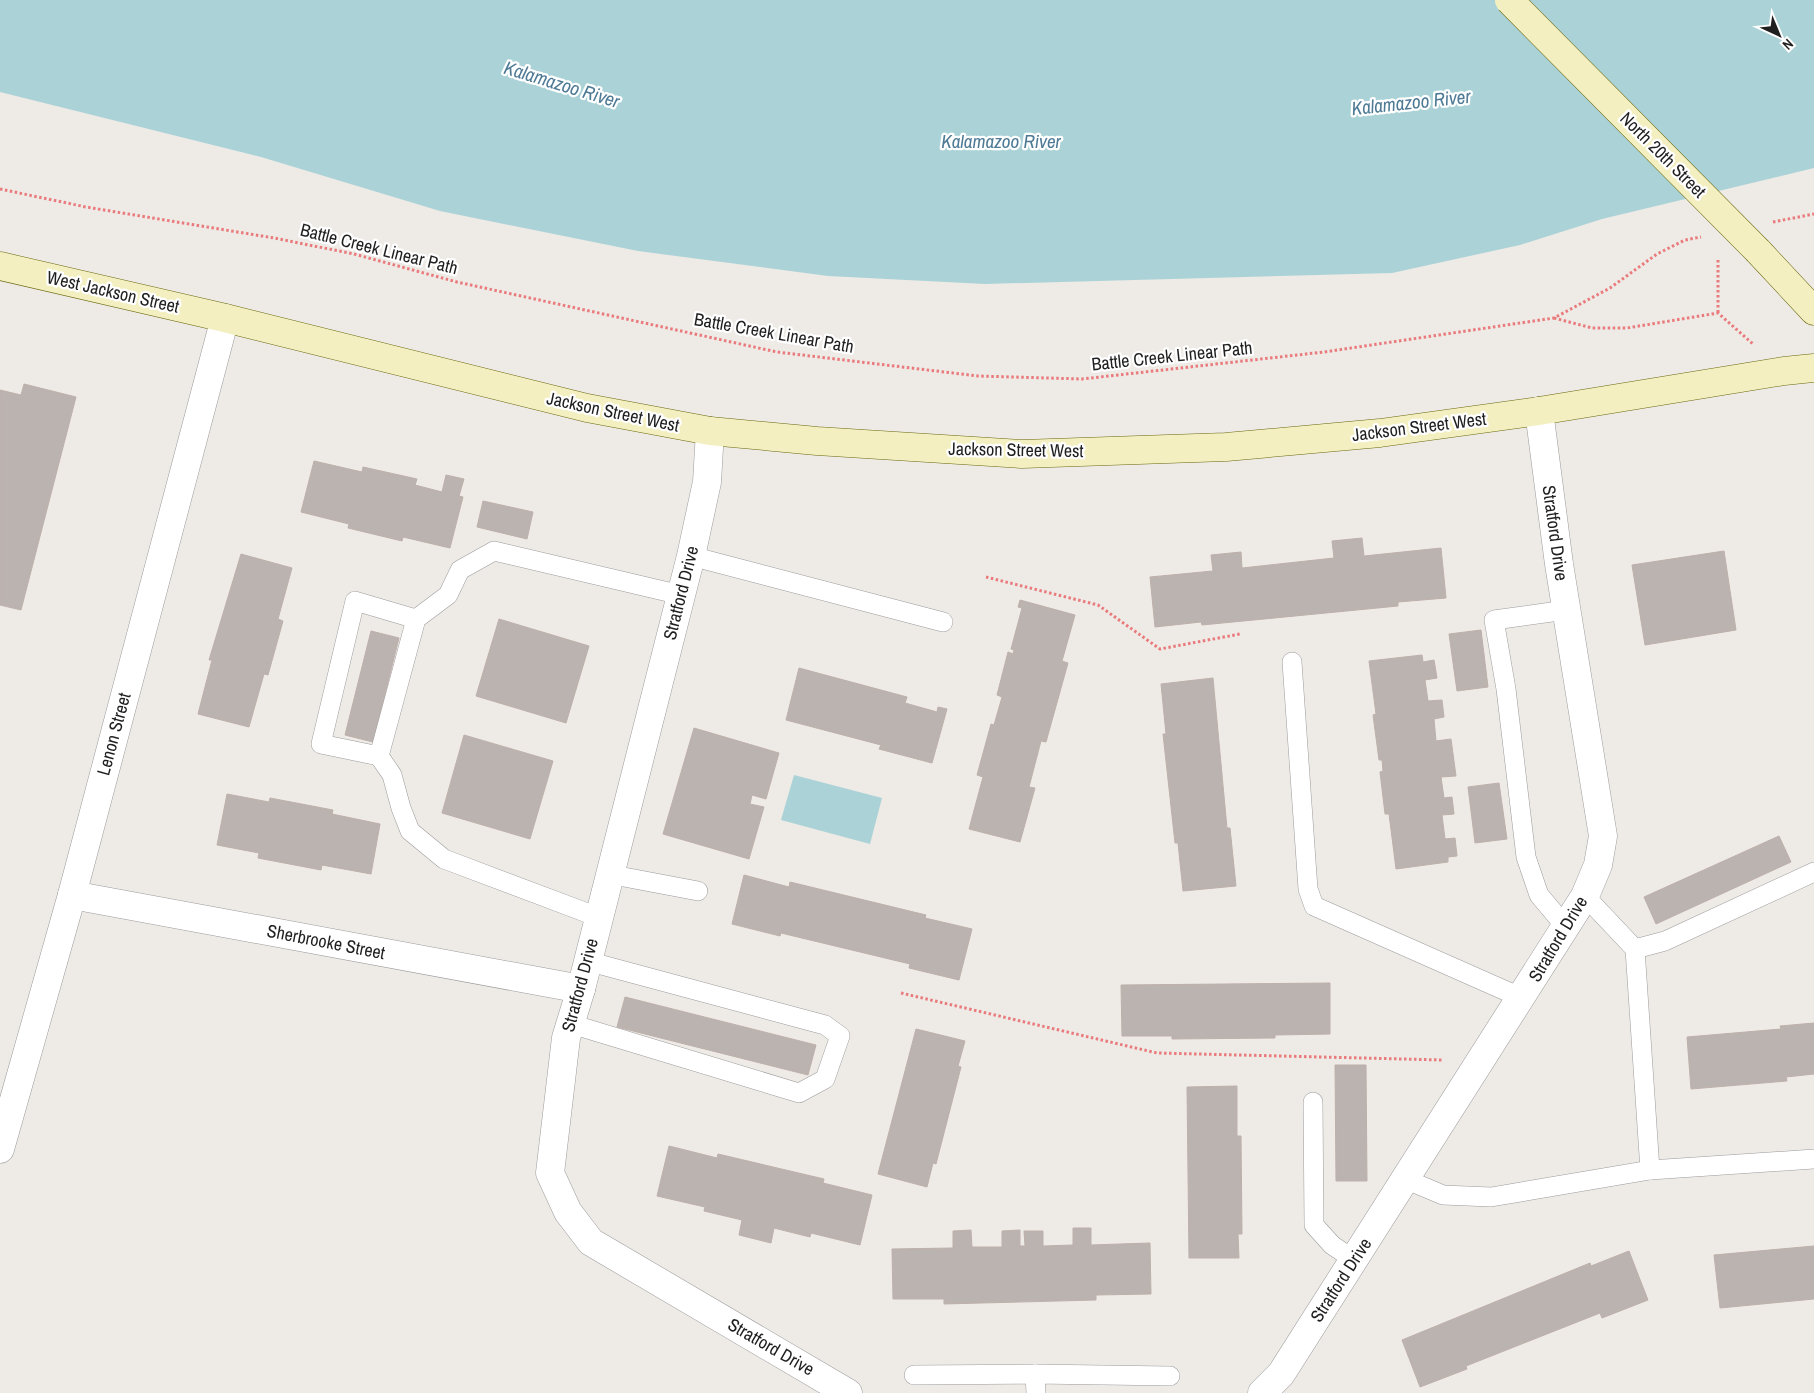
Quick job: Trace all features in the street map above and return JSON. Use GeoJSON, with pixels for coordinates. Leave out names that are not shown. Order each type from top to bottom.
{"type":"FeatureCollection","features":[{"type":"Feature","properties":{"kind":"street","name":"North 20th Street"},"geometry":{"type":"LineString","coordinates":[[1509,0],[1758,251],[1814,312]]}},
{"type":"Feature","properties":{"kind":"street","name":"West Jackson Street"},"geometry":{"type":"LineString","coordinates":[[0,266],[225,318]]}},
{"type":"Feature","properties":{"kind":"street","name":"Jackson Street West"},"geometry":{"type":"LineString","coordinates":[[225,318],[587,408],[710,431],[817,441],[1022,454],[1226,448],[1380,433],[1538,411],[1784,371],[1814,368]]}},
{"type":"Feature","properties":{"kind":"street","name":"Lenon Street"},"geometry":{"type":"LineString","coordinates":[[0,1149],[72,895],[225,318]]}},
{"type":"Feature","properties":{"kind":"street","name":"Stratford Drive"},"geometry":{"type":"LineString","coordinates":[[1262,1393],[1281,1374],[1522,998],[1585,896],[1598,865],[1603,836],[1566,610],[1538,411]]}},
{"type":"Feature","properties":{"kind":"street","name":"Stratford Drive"},"geometry":{"type":"LineString","coordinates":[[710,431],[707,482],[691,556],[608,874],[586,961],[581,989],[566,1038],[550,1173],[568,1212],[591,1242],[848,1393]]}},
{"type":"Feature","properties":{"kind":"street","name":"Sherbrooke Street"},"geometry":{"type":"LineString","coordinates":[[72,895],[581,989]]}},
{"type":"Feature","properties":{"kind":"lane"},"geometry":{"type":"LineString","coordinates":[[379,756],[416,618],[448,595],[460,570],[494,551],[681,595]]}},
{"type":"Feature","properties":{"kind":"lane"},"geometry":{"type":"LineString","coordinates":[[691,556],[943,622]]}},
{"type":"Feature","properties":{"kind":"lane"},"geometry":{"type":"LineString","coordinates":[[416,618],[355,602],[321,744],[379,756],[392,775],[401,808],[410,831],[444,859],[598,917]]}},
{"type":"Feature","properties":{"kind":"lane"},"geometry":{"type":"LineString","coordinates":[[1566,610],[1494,620],[1508,706],[1526,857],[1539,895],[1566,927]]}},
{"type":"Feature","properties":{"kind":"lane"},"geometry":{"type":"LineString","coordinates":[[1292,662],[1308,889],[1314,906],[1522,998]]}},
{"type":"Feature","properties":{"kind":"lane"},"geometry":{"type":"LineString","coordinates":[[1635,949],[1665,941],[1814,872]]}},
{"type":"Feature","properties":{"kind":"lane"},"geometry":{"type":"LineString","coordinates":[[608,874],[698,891]]}},
{"type":"Feature","properties":{"kind":"lane"},"geometry":{"type":"LineString","coordinates":[[1585,896],[1635,949],[1650,1170]]}},
{"type":"Feature","properties":{"kind":"lane"},"geometry":{"type":"LineString","coordinates":[[571,1024],[799,1093],[825,1079],[840,1036],[825,1025],[586,961]]}},
{"type":"Feature","properties":{"kind":"lane"},"geometry":{"type":"LineString","coordinates":[[1313,1102],[1314,1225],[1332,1245],[1354,1260]]}},
{"type":"Feature","properties":{"kind":"lane"},"geometry":{"type":"LineString","coordinates":[[1405,1179],[1443,1195],[1491,1197],[1650,1170],[1814,1158]]}},
{"type":"Feature","properties":{"kind":"lane"},"geometry":{"type":"LineString","coordinates":[[1035,1374],[1036,1393]]}},
{"type":"Feature","properties":{"kind":"lane"},"geometry":{"type":"LineString","coordinates":[[914,1375],[1170,1376]]}},
{"type":"Feature","properties":{"kind":"path","name":"Battle Creek Linear Path"},"geometry":{"type":"LineString","coordinates":[[0,189],[86,208],[274,238],[354,254],[457,282],[777,352],[978,376],[1082,379],[1324,352],[1554,318],[1610,288],[1658,254],[1685,240],[1704,236]]}},
{"type":"Feature","properties":{"kind":"path"},"geometry":{"type":"LineString","coordinates":[[1768,223],[1814,214]]}},
{"type":"Feature","properties":{"kind":"path"},"geometry":{"type":"LineString","coordinates":[[1718,260],[1718,313],[1784,371]]}},
{"type":"Feature","properties":{"kind":"path","name":"Battle Creek Linear Path"},"geometry":{"type":"LineString","coordinates":[[1554,318],[1592,328],[1627,328],[1718,313]]}},
{"type":"Feature","properties":{"kind":"path"},"geometry":{"type":"LineString","coordinates":[[986,577],[1098,605],[1160,649],[1240,634]]}},
{"type":"Feature","properties":{"kind":"path"},"geometry":{"type":"LineString","coordinates":[[901,994],[1157,1053],[1450,1060]]}},
{"type":"Feature","properties":{"kind":"water","name":"Kalamazoo River"},"geometry":{"type":"Polygon","coordinates":[[[0,0],[1814,0],[1814,168],[1602,219],[1520,245],[1392,273],[985,284],[828,276],[638,251],[440,211],[261,157],[0,92],[0,0]]]}},
{"type":"Feature","properties":{"kind":"water"},"geometry":{"type":"Polygon","coordinates":[[[794,775],[882,798],[870,844],[781,820],[794,775]]]}},
{"type":"Feature","properties":{"kind":"building"},"geometry":{"type":"Polygon","coordinates":[[[24,384],[76,397],[21,610],[0,605],[0,390],[21,395],[24,384]]]}},
{"type":"Feature","properties":{"kind":"building"},"geometry":{"type":"Polygon","coordinates":[[[314,461],[362,472],[363,467],[417,479],[415,485],[442,492],[446,475],[464,479],[459,496],[463,497],[450,548],[403,537],[402,541],[348,528],[349,524],[301,512],[314,461]]]}},
{"type":"Feature","properties":{"kind":"building"},"geometry":{"type":"Polygon","coordinates":[[[483,501],[533,512],[527,539],[477,527],[483,501]]]}},
{"type":"Feature","properties":{"kind":"building"},"geometry":{"type":"Polygon","coordinates":[[[1362,538],[1364,556],[1441,548],[1446,598],[1398,602],[1398,606],[1202,625],[1201,622],[1155,627],[1150,577],[1213,571],[1211,555],[1241,552],[1242,568],[1334,558],[1332,541],[1362,538]]]}},
{"type":"Feature","properties":{"kind":"building"},"geometry":{"type":"Polygon","coordinates":[[[1724,551],[1736,630],[1645,645],[1632,565],[1724,551]]]}},
{"type":"Feature","properties":{"kind":"building"},"geometry":{"type":"Polygon","coordinates":[[[241,554],[292,568],[278,619],[283,621],[268,675],[264,674],[249,727],[198,714],[212,660],[209,660],[241,554]]]}},
{"type":"Feature","properties":{"kind":"building"},"geometry":{"type":"Polygon","coordinates":[[[1020,600],[1075,615],[1062,661],[1068,663],[1046,742],[1041,741],[1029,787],[1035,788],[1020,842],[969,829],[983,777],[977,775],[991,724],[994,725],[1002,697],[997,695],[1008,652],[1013,654],[1014,650],[1011,649],[1022,608],[1018,607],[1020,600]]]}},
{"type":"Feature","properties":{"kind":"building"},"geometry":{"type":"Polygon","coordinates":[[[499,619],[589,646],[566,723],[476,696],[499,619]]]}},
{"type":"Feature","properties":{"kind":"building"},"geometry":{"type":"Polygon","coordinates":[[[1481,630],[1488,687],[1457,691],[1449,634],[1481,630]]]}},
{"type":"Feature","properties":{"kind":"building"},"geometry":{"type":"Polygon","coordinates":[[[371,631],[399,638],[373,742],[345,735],[371,631]]]}},
{"type":"Feature","properties":{"kind":"building"},"geometry":{"type":"Polygon","coordinates":[[[1422,655],[1423,662],[1434,660],[1437,678],[1425,680],[1428,701],[1442,700],[1444,717],[1434,719],[1436,741],[1451,739],[1456,776],[1441,777],[1444,798],[1452,797],[1454,814],[1442,815],[1445,839],[1455,838],[1457,856],[1448,857],[1448,862],[1396,869],[1389,814],[1385,814],[1380,772],[1383,771],[1382,760],[1379,760],[1373,715],[1376,714],[1369,661],[1422,655]]]}},
{"type":"Feature","properties":{"kind":"building"},"geometry":{"type":"Polygon","coordinates":[[[799,668],[907,697],[905,703],[937,712],[938,707],[947,709],[932,763],[879,749],[881,745],[786,720],[799,668]]]}},
{"type":"Feature","properties":{"kind":"building"},"geometry":{"type":"Polygon","coordinates":[[[1213,678],[1227,828],[1230,828],[1236,886],[1183,891],[1178,843],[1175,843],[1163,734],[1166,734],[1161,684],[1213,678]]]}},
{"type":"Feature","properties":{"kind":"building"},"geometry":{"type":"Polygon","coordinates":[[[694,728],[779,753],[766,799],[752,795],[750,804],[764,807],[749,859],[663,834],[694,728]]]}},
{"type":"Feature","properties":{"kind":"building"},"geometry":{"type":"Polygon","coordinates":[[[464,735],[553,761],[530,839],[442,813],[464,735]]]}},
{"type":"Feature","properties":{"kind":"building"},"geometry":{"type":"Polygon","coordinates":[[[1499,783],[1507,839],[1475,843],[1468,787],[1499,783]]]}},
{"type":"Feature","properties":{"kind":"building"},"geometry":{"type":"Polygon","coordinates":[[[227,794],[269,802],[270,798],[333,810],[332,814],[380,824],[371,874],[322,865],[321,870],[258,858],[259,853],[217,845],[227,794]]]}},
{"type":"Feature","properties":{"kind":"building"},"geometry":{"type":"Polygon","coordinates":[[[1779,836],[1791,862],[1656,924],[1644,897],[1779,836]]]}},
{"type":"Feature","properties":{"kind":"building"},"geometry":{"type":"Polygon","coordinates":[[[744,875],[789,887],[790,882],[926,915],[925,918],[972,929],[959,980],[909,968],[910,964],[781,933],[780,936],[732,924],[744,875]]]}},
{"type":"Feature","properties":{"kind":"building"},"geometry":{"type":"Polygon","coordinates":[[[1330,983],[1330,1034],[1275,1035],[1275,1038],[1172,1039],[1172,1036],[1122,1036],[1121,985],[1330,983]]]}},
{"type":"Feature","properties":{"kind":"building"},"geometry":{"type":"Polygon","coordinates":[[[625,997],[816,1045],[808,1075],[617,1027],[625,997]]]}},
{"type":"Feature","properties":{"kind":"building"},"geometry":{"type":"Polygon","coordinates":[[[1814,1023],[1814,1074],[1786,1077],[1787,1081],[1691,1089],[1687,1037],[1781,1029],[1780,1026],[1814,1023]]]}},
{"type":"Feature","properties":{"kind":"building"},"geometry":{"type":"Polygon","coordinates":[[[916,1029],[965,1041],[958,1066],[961,1067],[936,1164],[933,1163],[927,1187],[878,1174],[916,1029]]]}},
{"type":"Feature","properties":{"kind":"building"},"geometry":{"type":"Polygon","coordinates":[[[1335,1065],[1366,1065],[1367,1181],[1336,1181],[1335,1065]]]}},
{"type":"Feature","properties":{"kind":"building"},"geometry":{"type":"Polygon","coordinates":[[[1237,1086],[1237,1136],[1241,1136],[1242,1234],[1238,1234],[1239,1258],[1189,1258],[1187,1087],[1237,1086]]]}},
{"type":"Feature","properties":{"kind":"building"},"geometry":{"type":"Polygon","coordinates":[[[669,1146],[717,1158],[718,1154],[824,1179],[823,1183],[872,1195],[860,1245],[811,1233],[810,1237],[774,1228],[771,1243],[739,1235],[742,1220],[704,1211],[705,1207],[657,1196],[669,1146]]]}},
{"type":"Feature","properties":{"kind":"building"},"geometry":{"type":"Polygon","coordinates":[[[1073,1228],[1091,1228],[1091,1245],[1150,1243],[1151,1294],[1096,1295],[1096,1300],[944,1304],[944,1299],[893,1299],[892,1249],[953,1248],[953,1231],[971,1230],[972,1247],[1002,1247],[1002,1231],[1020,1230],[1020,1246],[1025,1246],[1024,1231],[1043,1231],[1043,1246],[1073,1245],[1073,1228]]]}},
{"type":"Feature","properties":{"kind":"building"},"geometry":{"type":"Polygon","coordinates":[[[1814,1246],[1814,1299],[1720,1308],[1714,1255],[1814,1246]]]}},
{"type":"Feature","properties":{"kind":"building"},"geometry":{"type":"Polygon","coordinates":[[[1629,1251],[1648,1300],[1602,1318],[1600,1313],[1466,1366],[1467,1369],[1420,1387],[1402,1340],[1590,1263],[1591,1266],[1629,1251]]]}}]}
